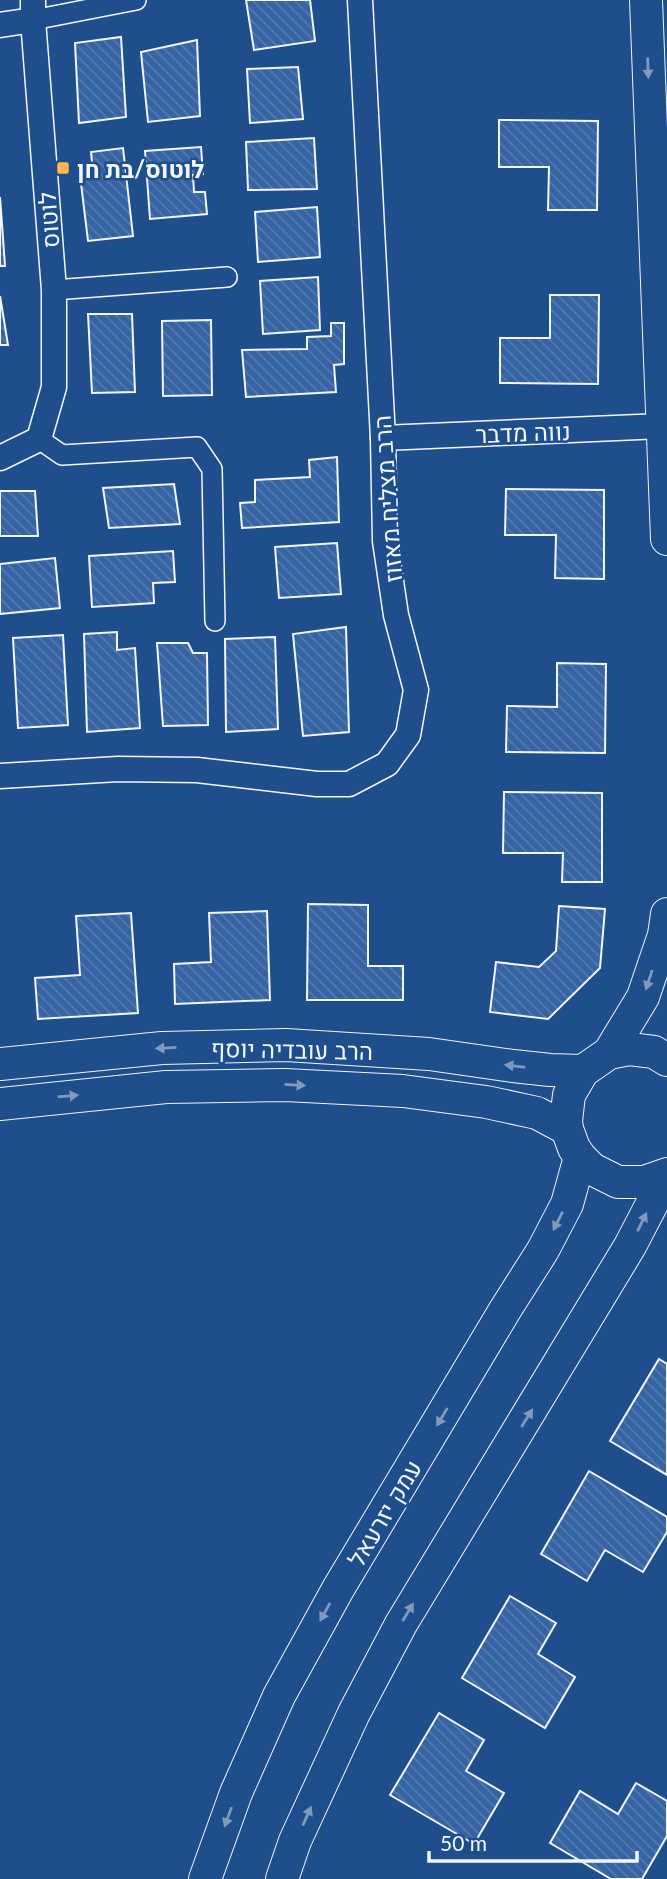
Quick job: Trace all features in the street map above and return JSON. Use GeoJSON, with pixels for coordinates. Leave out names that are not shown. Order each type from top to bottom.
{"type":"FeatureCollection","features":[{"type":"Feature","properties":{"kind":"street"},"geometry":{"type":"LineString","coordinates":[[0,25],[33,10],[136,0]]}},
{"type":"Feature","properties":{"kind":"street","name":"הרב מצליח מאזוז"},"geometry":{"type":"LineString","coordinates":[[0,776],[118,769],[197,770],[317,784],[349,784],[387,764],[408,735],[416,690],[396,615],[385,541],[383,438],[360,0]]}},
{"type":"Feature","properties":{"kind":"street"},"geometry":{"type":"LineString","coordinates":[[646,0],[667,539]]}},
{"type":"Feature","properties":{"kind":"street","name":"לוטוס"},"geometry":{"type":"LineString","coordinates":[[33,10],[54,290],[54,387],[39,439]]}},
{"type":"Feature","properties":{"kind":"street"},"geometry":{"type":"LineString","coordinates":[[54,290],[227,277]]}},
{"type":"Feature","properties":{"kind":"street","name":"נווה מדבר"},"geometry":{"type":"LineString","coordinates":[[383,438],[662,426]]}},
{"type":"Feature","properties":{"kind":"street"},"geometry":{"type":"LineString","coordinates":[[0,458],[39,439],[62,455],[197,447],[212,469],[215,621]]}},
{"type":"Feature","properties":{"kind":"street"},"geometry":{"type":"LineString","coordinates":[[609,1053],[643,997],[664,935],[667,914]]}},
{"type":"Feature","properties":{"kind":"street","name":"הרב עובדיה יוסף"},"geometry":{"type":"LineString","coordinates":[[0,1064],[162,1048],[286,1045],[429,1054],[550,1070],[583,1070]]}},
{"type":"Feature","properties":{"kind":"street"},"geometry":{"type":"LineString","coordinates":[[583,1070],[609,1053],[629,1049],[654,1052],[667,1060]]}},
{"type":"Feature","properties":{"kind":"street","name":"עמק יזרעאל"},"geometry":{"type":"LineString","coordinates":[[205,1879],[236,1793],[279,1696],[338,1589],[543,1250],[566,1204],[573,1143],[566,1121],[569,1095],[583,1070]]}},
{"type":"Feature","properties":{"kind":"street","name":"הרב עובדיה יוסף"},"geometry":{"type":"LineString","coordinates":[[0,1104],[166,1087],[285,1085],[403,1091],[486,1102],[537,1113],[573,1143],[592,1170],[618,1181],[644,1182],[667,1174]]}},
{"type":"Feature","properties":{"kind":"street"},"geometry":{"type":"LineString","coordinates":[[282,1879],[295,1841],[354,1713],[401,1624],[623,1258],[667,1174]]}},
{"type":"Feature","properties":{"kind":"building"},"geometry":{"type":"Polygon","coordinates":[[[246,0],[310,0],[315,41],[254,50],[246,0]]]}},
{"type":"Feature","properties":{"kind":"building"},"geometry":{"type":"Polygon","coordinates":[[[121,37],[126,117],[79,123],[75,43],[121,37]]]}},
{"type":"Feature","properties":{"kind":"building"},"geometry":{"type":"Polygon","coordinates":[[[197,40],[200,116],[148,122],[141,52],[197,40]]]}},
{"type":"Feature","properties":{"kind":"building"},"geometry":{"type":"Polygon","coordinates":[[[298,67],[303,119],[250,123],[247,69],[298,67]]]}},
{"type":"Feature","properties":{"kind":"building"},"geometry":{"type":"Polygon","coordinates":[[[499,120],[598,121],[597,210],[548,210],[549,167],[499,167],[499,120]]]}},
{"type":"Feature","properties":{"kind":"building"},"geometry":{"type":"Polygon","coordinates":[[[314,138],[317,189],[248,190],[246,142],[314,138]]]}},
{"type":"Feature","properties":{"kind":"building"},"geometry":{"type":"Polygon","coordinates":[[[201,147],[203,174],[193,175],[194,192],[205,192],[207,214],[150,219],[145,151],[201,147]]]}},
{"type":"Feature","properties":{"kind":"building"},"geometry":{"type":"Polygon","coordinates":[[[123,148],[133,236],[88,241],[80,175],[93,173],[91,152],[123,148]]]}},
{"type":"Feature","properties":{"kind":"building"},"geometry":{"type":"Polygon","coordinates":[[[0,197],[5,266],[0,266],[0,197]]]}},
{"type":"Feature","properties":{"kind":"building"},"geometry":{"type":"Polygon","coordinates":[[[317,207],[320,257],[258,262],[255,212],[317,207]]]}},
{"type":"Feature","properties":{"kind":"building"},"geometry":{"type":"Polygon","coordinates":[[[318,277],[320,330],[263,334],[260,281],[318,277]]]}},
{"type":"Feature","properties":{"kind":"building"},"geometry":{"type":"Polygon","coordinates":[[[550,295],[599,295],[598,384],[500,383],[500,338],[550,338],[550,295]]]}},
{"type":"Feature","properties":{"kind":"building"},"geometry":{"type":"Polygon","coordinates":[[[0,296],[8,345],[0,345],[0,296]]]}},
{"type":"Feature","properties":{"kind":"building"},"geometry":{"type":"Polygon","coordinates":[[[88,314],[132,314],[135,392],[92,393],[88,314]]]}},
{"type":"Feature","properties":{"kind":"building"},"geometry":{"type":"Polygon","coordinates":[[[211,320],[212,395],[163,396],[162,321],[211,320]]]}},
{"type":"Feature","properties":{"kind":"building"},"geometry":{"type":"Polygon","coordinates":[[[331,323],[344,323],[344,364],[334,365],[336,392],[246,397],[242,350],[307,349],[307,337],[331,336],[331,323]]]}},
{"type":"Feature","properties":{"kind":"building"},"geometry":{"type":"Polygon","coordinates":[[[337,457],[339,522],[242,528],[240,503],[255,502],[255,480],[310,477],[309,460],[337,457]]]}},
{"type":"Feature","properties":{"kind":"building"},"geometry":{"type":"Polygon","coordinates":[[[174,484],[180,524],[109,528],[103,488],[174,484]]]}},
{"type":"Feature","properties":{"kind":"building"},"geometry":{"type":"Polygon","coordinates":[[[506,489],[604,490],[604,579],[555,578],[556,535],[505,535],[506,489]]]}},
{"type":"Feature","properties":{"kind":"building"},"geometry":{"type":"Polygon","coordinates":[[[0,491],[35,491],[38,536],[0,536],[0,491]]]}},
{"type":"Feature","properties":{"kind":"building"},"geometry":{"type":"Polygon","coordinates":[[[337,543],[341,594],[279,598],[275,547],[337,543]]]}},
{"type":"Feature","properties":{"kind":"building"},"geometry":{"type":"Polygon","coordinates":[[[173,551],[175,582],[153,583],[154,603],[92,607],[89,556],[173,551]]]}},
{"type":"Feature","properties":{"kind":"building"},"geometry":{"type":"Polygon","coordinates":[[[55,558],[60,608],[0,614],[0,564],[55,558]]]}},
{"type":"Feature","properties":{"kind":"building"},"geometry":{"type":"Polygon","coordinates":[[[346,627],[349,732],[303,736],[293,634],[346,627]]]}},
{"type":"Feature","properties":{"kind":"building"},"geometry":{"type":"Polygon","coordinates":[[[117,632],[117,650],[135,648],[140,728],[87,732],[84,634],[117,632]]]}},
{"type":"Feature","properties":{"kind":"building"},"geometry":{"type":"Polygon","coordinates":[[[63,635],[68,725],[18,728],[13,638],[63,635]]]}},
{"type":"Feature","properties":{"kind":"building"},"geometry":{"type":"Polygon","coordinates":[[[275,637],[278,729],[226,732],[225,639],[275,637]]]}},
{"type":"Feature","properties":{"kind":"building"},"geometry":{"type":"Polygon","coordinates":[[[157,643],[188,643],[193,653],[207,653],[208,725],[163,726],[157,643]]]}},
{"type":"Feature","properties":{"kind":"building"},"geometry":{"type":"Polygon","coordinates":[[[557,663],[606,664],[605,753],[506,752],[507,706],[557,707],[557,663]]]}},
{"type":"Feature","properties":{"kind":"building"},"geometry":{"type":"Polygon","coordinates":[[[504,792],[602,793],[602,882],[562,882],[563,853],[503,853],[504,792]]]}},
{"type":"Feature","properties":{"kind":"building"},"geometry":{"type":"Polygon","coordinates":[[[308,904],[368,905],[368,966],[403,966],[403,1000],[307,1000],[308,904]]]}},
{"type":"Feature","properties":{"kind":"building"},"geometry":{"type":"Polygon","coordinates":[[[559,906],[605,909],[600,968],[548,1019],[490,1012],[496,962],[539,967],[556,951],[559,906]]]}},
{"type":"Feature","properties":{"kind":"building"},"geometry":{"type":"Polygon","coordinates":[[[267,911],[270,1000],[175,1004],[174,964],[211,962],[209,913],[267,911]]]}},
{"type":"Feature","properties":{"kind":"building"},"geometry":{"type":"Polygon","coordinates":[[[131,913],[138,1013],[38,1019],[35,978],[80,975],[76,916],[131,913]]]}},
{"type":"Feature","properties":{"kind":"building"},"geometry":{"type":"Polygon","coordinates":[[[659,1359],[667,1364],[667,1475],[610,1441],[659,1359]]]}},
{"type":"Feature","properties":{"kind":"building"},"geometry":{"type":"Polygon","coordinates":[[[589,1471],[667,1517],[667,1532],[643,1572],[605,1550],[587,1581],[541,1554],[589,1471]]]}},
{"type":"Feature","properties":{"kind":"building"},"geometry":{"type":"Polygon","coordinates":[[[510,1596],[556,1623],[538,1654],[575,1677],[545,1728],[462,1678],[510,1596]]]}},
{"type":"Feature","properties":{"kind":"building"},"geometry":{"type":"Polygon","coordinates":[[[439,1713],[484,1740],[466,1771],[504,1793],[474,1844],[390,1795],[439,1713]]]}},
{"type":"Feature","properties":{"kind":"building"},"geometry":{"type":"Polygon","coordinates":[[[636,1783],[667,1801],[667,1836],[642,1879],[611,1879],[550,1843],[580,1791],[618,1814],[636,1783]]]}},
{"type":"Feature","properties":{"kind":"place","name":"לוטוס/בת חן"},"geometry":{"type":"Point","coordinates":[63,168]}}]}
